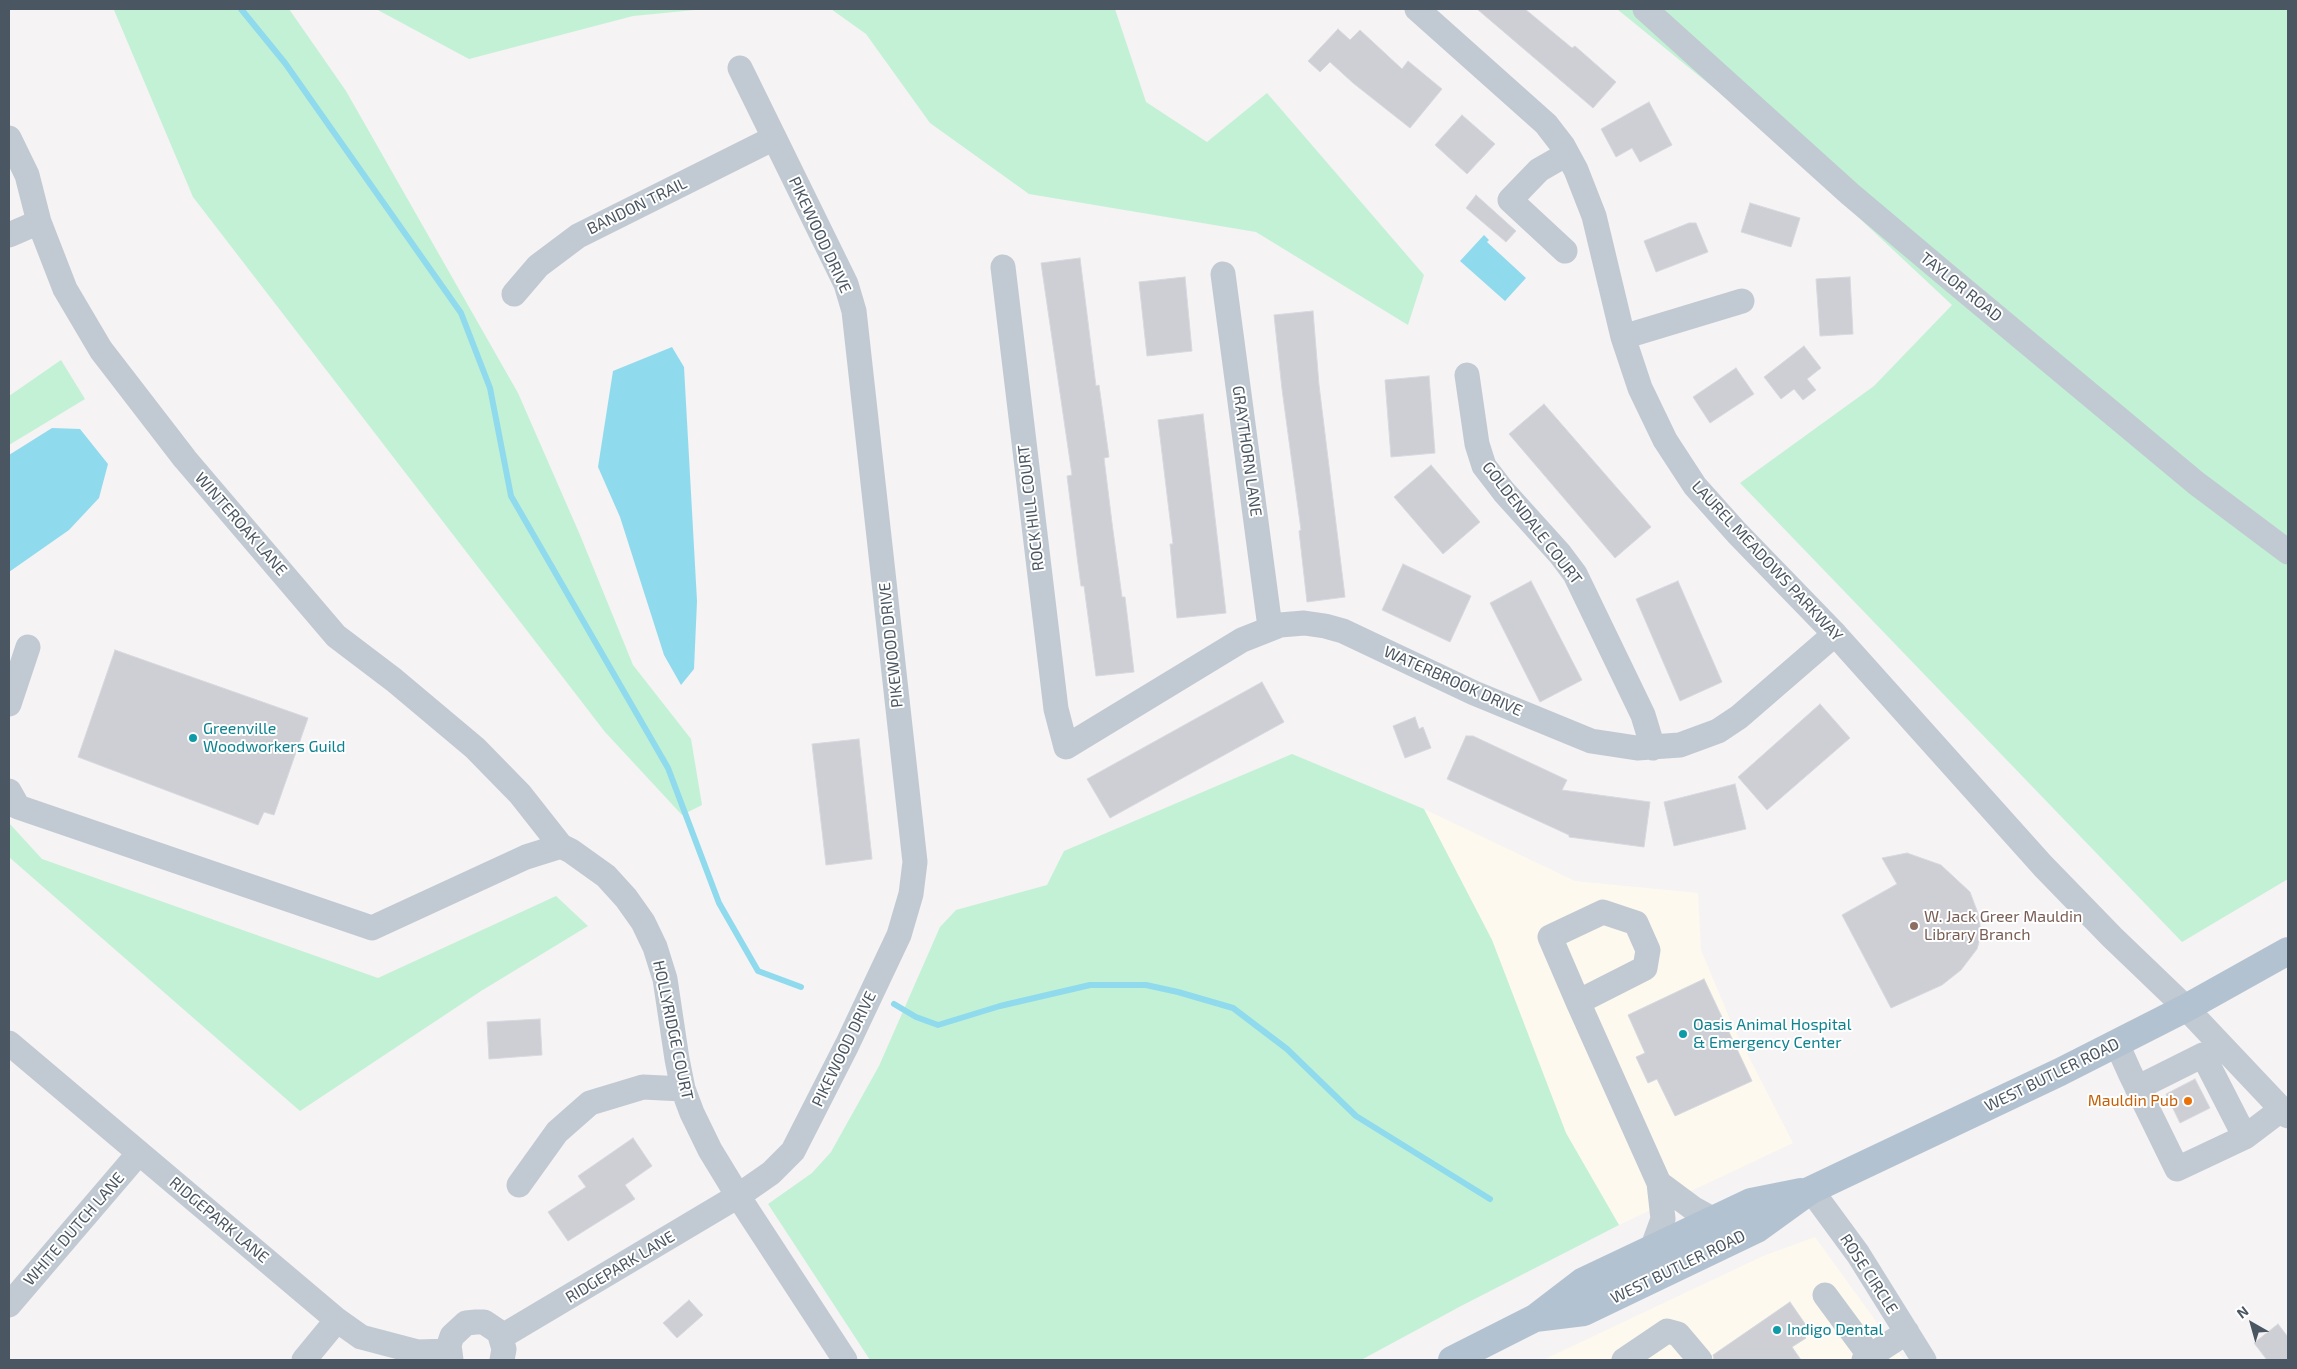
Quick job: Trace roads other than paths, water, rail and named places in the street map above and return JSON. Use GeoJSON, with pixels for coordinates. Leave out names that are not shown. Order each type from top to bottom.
{"type":"FeatureCollection","features":[{"type":"Feature","properties":{"kind":"main road","name":"WEST BUTLER ROAD"},"geometry":{"type":"LineString","coordinates":[[1535,1318],[1584,1312],[1757,1229],[1811,1190],[2117,1044],[2288,951]]}},
{"type":"Feature","properties":{"kind":"main road","name":"WEST BUTLER ROAD"},"geometry":{"type":"LineString","coordinates":[[1452,1360],[1535,1318],[1582,1282],[1751,1202],[1811,1190]]}},
{"type":"Feature","properties":{"kind":"street","name":"LAUREL MEADOWS PARKWAY"},"geometry":{"type":"LineString","coordinates":[[1417,9],[1546,124],[1567,154],[1586,193],[1594,216],[1623,337],[1640,388],[1652,415],[1679,463],[1695,486],[1737,534],[1835,634],[2043,866],[2112,937],[2186,1008],[2213,1051],[2285,1113]]}},
{"type":"Feature","properties":{"kind":"street","name":"TAYLOR ROAD"},"geometry":{"type":"LineString","coordinates":[[1644,9],[1850,194],[2196,483],[2288,552]]}},
{"type":"Feature","properties":{"kind":"street","name":"PIKEWOOD DRIVE"},"geometry":{"type":"LineString","coordinates":[[738,1196],[771,1173],[793,1151],[900,935],[911,894],[915,862],[854,311],[846,284],[740,68]]}},
{"type":"Feature","properties":{"kind":"street","name":"WINTEROAK LANE"},"geometry":{"type":"LineString","coordinates":[[9,138],[26,175],[39,222],[65,289],[101,350],[185,460],[336,636],[394,680],[475,748],[520,794],[561,846]]}},
{"type":"Feature","properties":{"kind":"street","name":"BANDON TRAIL"},"geometry":{"type":"LineString","coordinates":[[514,294],[538,266],[578,236],[774,138]]}},
{"type":"Feature","properties":{"kind":"street"},"geometry":{"type":"LineString","coordinates":[[1565,251],[1510,200],[1539,170],[1567,154]]}},
{"type":"Feature","properties":{"kind":"street"},"geometry":{"type":"LineString","coordinates":[[9,235],[39,222]]}},
{"type":"Feature","properties":{"kind":"street","name":"ROCK HILL COURT"},"geometry":{"type":"LineString","coordinates":[[1003,267],[1056,709],[1066,747]]}},
{"type":"Feature","properties":{"kind":"street","name":"GRAYTHORN LANE"},"geometry":{"type":"LineString","coordinates":[[1223,274],[1270,627]]}},
{"type":"Feature","properties":{"kind":"street"},"geometry":{"type":"LineString","coordinates":[[1623,337],[1742,301]]}},
{"type":"Feature","properties":{"kind":"street","name":"GOLDENDALE COURT"},"geometry":{"type":"LineString","coordinates":[[1467,375],[1477,444],[1484,466],[1575,574],[1643,715],[1653,748]]}},
{"type":"Feature","properties":{"kind":"street","name":"WATERBROOK DRIVE"},"geometry":{"type":"LineString","coordinates":[[1066,747],[1242,640],[1270,627],[1304,623],[1334,628],[1474,693],[1591,741],[1636,748],[1680,745],[1718,731],[1739,717],[1835,634]]}},
{"type":"Feature","properties":{"kind":"street"},"geometry":{"type":"LineString","coordinates":[[9,704],[28,647]]}},
{"type":"Feature","properties":{"kind":"street"},"geometry":{"type":"LineString","coordinates":[[9,791],[18,807],[372,928],[526,857],[561,846]]}},
{"type":"Feature","properties":{"kind":"street","name":"HOLLYRIDGE COURT"},"geometry":{"type":"LineString","coordinates":[[561,846],[606,876],[626,898],[643,922],[655,947],[665,979],[683,1089],[692,1112],[710,1150],[738,1196],[845,1360]]}},
{"type":"Feature","properties":{"kind":"street"},"geometry":{"type":"LineString","coordinates":[[1578,1002],[1659,1183],[1663,1219],[1652,1249]]}},
{"type":"Feature","properties":{"kind":"street","name":"RIDGEPARK LANE"},"geometry":{"type":"LineString","coordinates":[[9,1043],[337,1320],[361,1337],[418,1352],[450,1355]]}},
{"type":"Feature","properties":{"kind":"street"},"geometry":{"type":"LineString","coordinates":[[2117,1044],[2177,1169],[2244,1137],[2285,1113]]}},
{"type":"Feature","properties":{"kind":"street"},"geometry":{"type":"LineString","coordinates":[[2137,1088],[2213,1051],[2244,1137]]}},
{"type":"Feature","properties":{"kind":"street"},"geometry":{"type":"LineString","coordinates":[[519,1185],[558,1132],[590,1103],[643,1087],[683,1089]]}},
{"type":"Feature","properties":{"kind":"street","name":"WHITE DUTCH LANE"},"geometry":{"type":"LineString","coordinates":[[9,1304],[139,1153]]}},
{"type":"Feature","properties":{"kind":"street"},"geometry":{"type":"LineString","coordinates":[[1659,1183],[1694,1209],[1714,1220]]}},
{"type":"Feature","properties":{"kind":"street","name":"ROSE CIRCLE"},"geometry":{"type":"LineString","coordinates":[[1811,1190],[1858,1254],[1924,1360]]}},
{"type":"Feature","properties":{"kind":"street","name":"RIDGEPARK LANE"},"geometry":{"type":"LineString","coordinates":[[501,1349],[738,1196]]}},
{"type":"Feature","properties":{"kind":"street"},"geometry":{"type":"LineString","coordinates":[[1826,1295],[1867,1358],[1907,1332]]}},
{"type":"Feature","properties":{"kind":"street"},"geometry":{"type":"LineString","coordinates":[[304,1360],[337,1320]]}},
{"type":"Feature","properties":{"kind":"street"},"geometry":{"type":"LineString","coordinates":[[450,1355],[452,1336],[458,1328],[466,1323],[484,1322],[492,1326],[501,1349]]}},
{"type":"Feature","properties":{"kind":"street"},"geometry":{"type":"LineString","coordinates":[[1624,1360],[1667,1331],[1678,1334],[1700,1360]]}},
{"type":"Feature","properties":{"kind":"water"},"geometry":{"type":"Polygon","coordinates":[[[1484,235],[1489,240],[1487,242],[1526,278],[1505,301],[1460,261],[1484,235]]]}},
{"type":"Feature","properties":{"kind":"water"},"geometry":{"type":"Polygon","coordinates":[[[672,347],[684,367],[697,601],[694,669],[681,685],[664,655],[620,517],[598,467],[613,371],[672,347]]]}},
{"type":"Feature","properties":{"kind":"water"},"geometry":{"type":"Polygon","coordinates":[[[52,428],[80,429],[108,464],[99,498],[69,530],[9,572],[9,455],[52,428]]]}},
{"type":"Feature","properties":{"kind":"waterway"},"geometry":{"type":"LineString","coordinates":[[241,9],[285,63],[461,313],[490,388],[511,496],[668,768],[719,903],[758,971],[801,987]]}},
{"type":"Feature","properties":{"kind":"waterway"},"geometry":{"type":"LineString","coordinates":[[894,1004],[916,1017],[938,1025],[1000,1006],[1090,985],[1146,985],[1233,1008],[1287,1049],[1356,1116],[1490,1199]]}},
{"type":"Feature","properties":{"kind":"place","name":"Greenville Woodworkers Guild"},"geometry":{"type":"Point","coordinates":[193,738]}},
{"type":"Feature","properties":{"kind":"place","name":"W. Jack Greer Mauldin Library Branch"},"geometry":{"type":"Point","coordinates":[1914,926]}},
{"type":"Feature","properties":{"kind":"place","name":"Oasis Animal Hospital & Emergency Center"},"geometry":{"type":"Point","coordinates":[1683,1034]}},
{"type":"Feature","properties":{"kind":"place","name":"Mauldin Pub"},"geometry":{"type":"Point","coordinates":[2188,1101]}},
{"type":"Feature","properties":{"kind":"place","name":"Indigo Dental"},"geometry":{"type":"Point","coordinates":[1777,1330]}}]}
